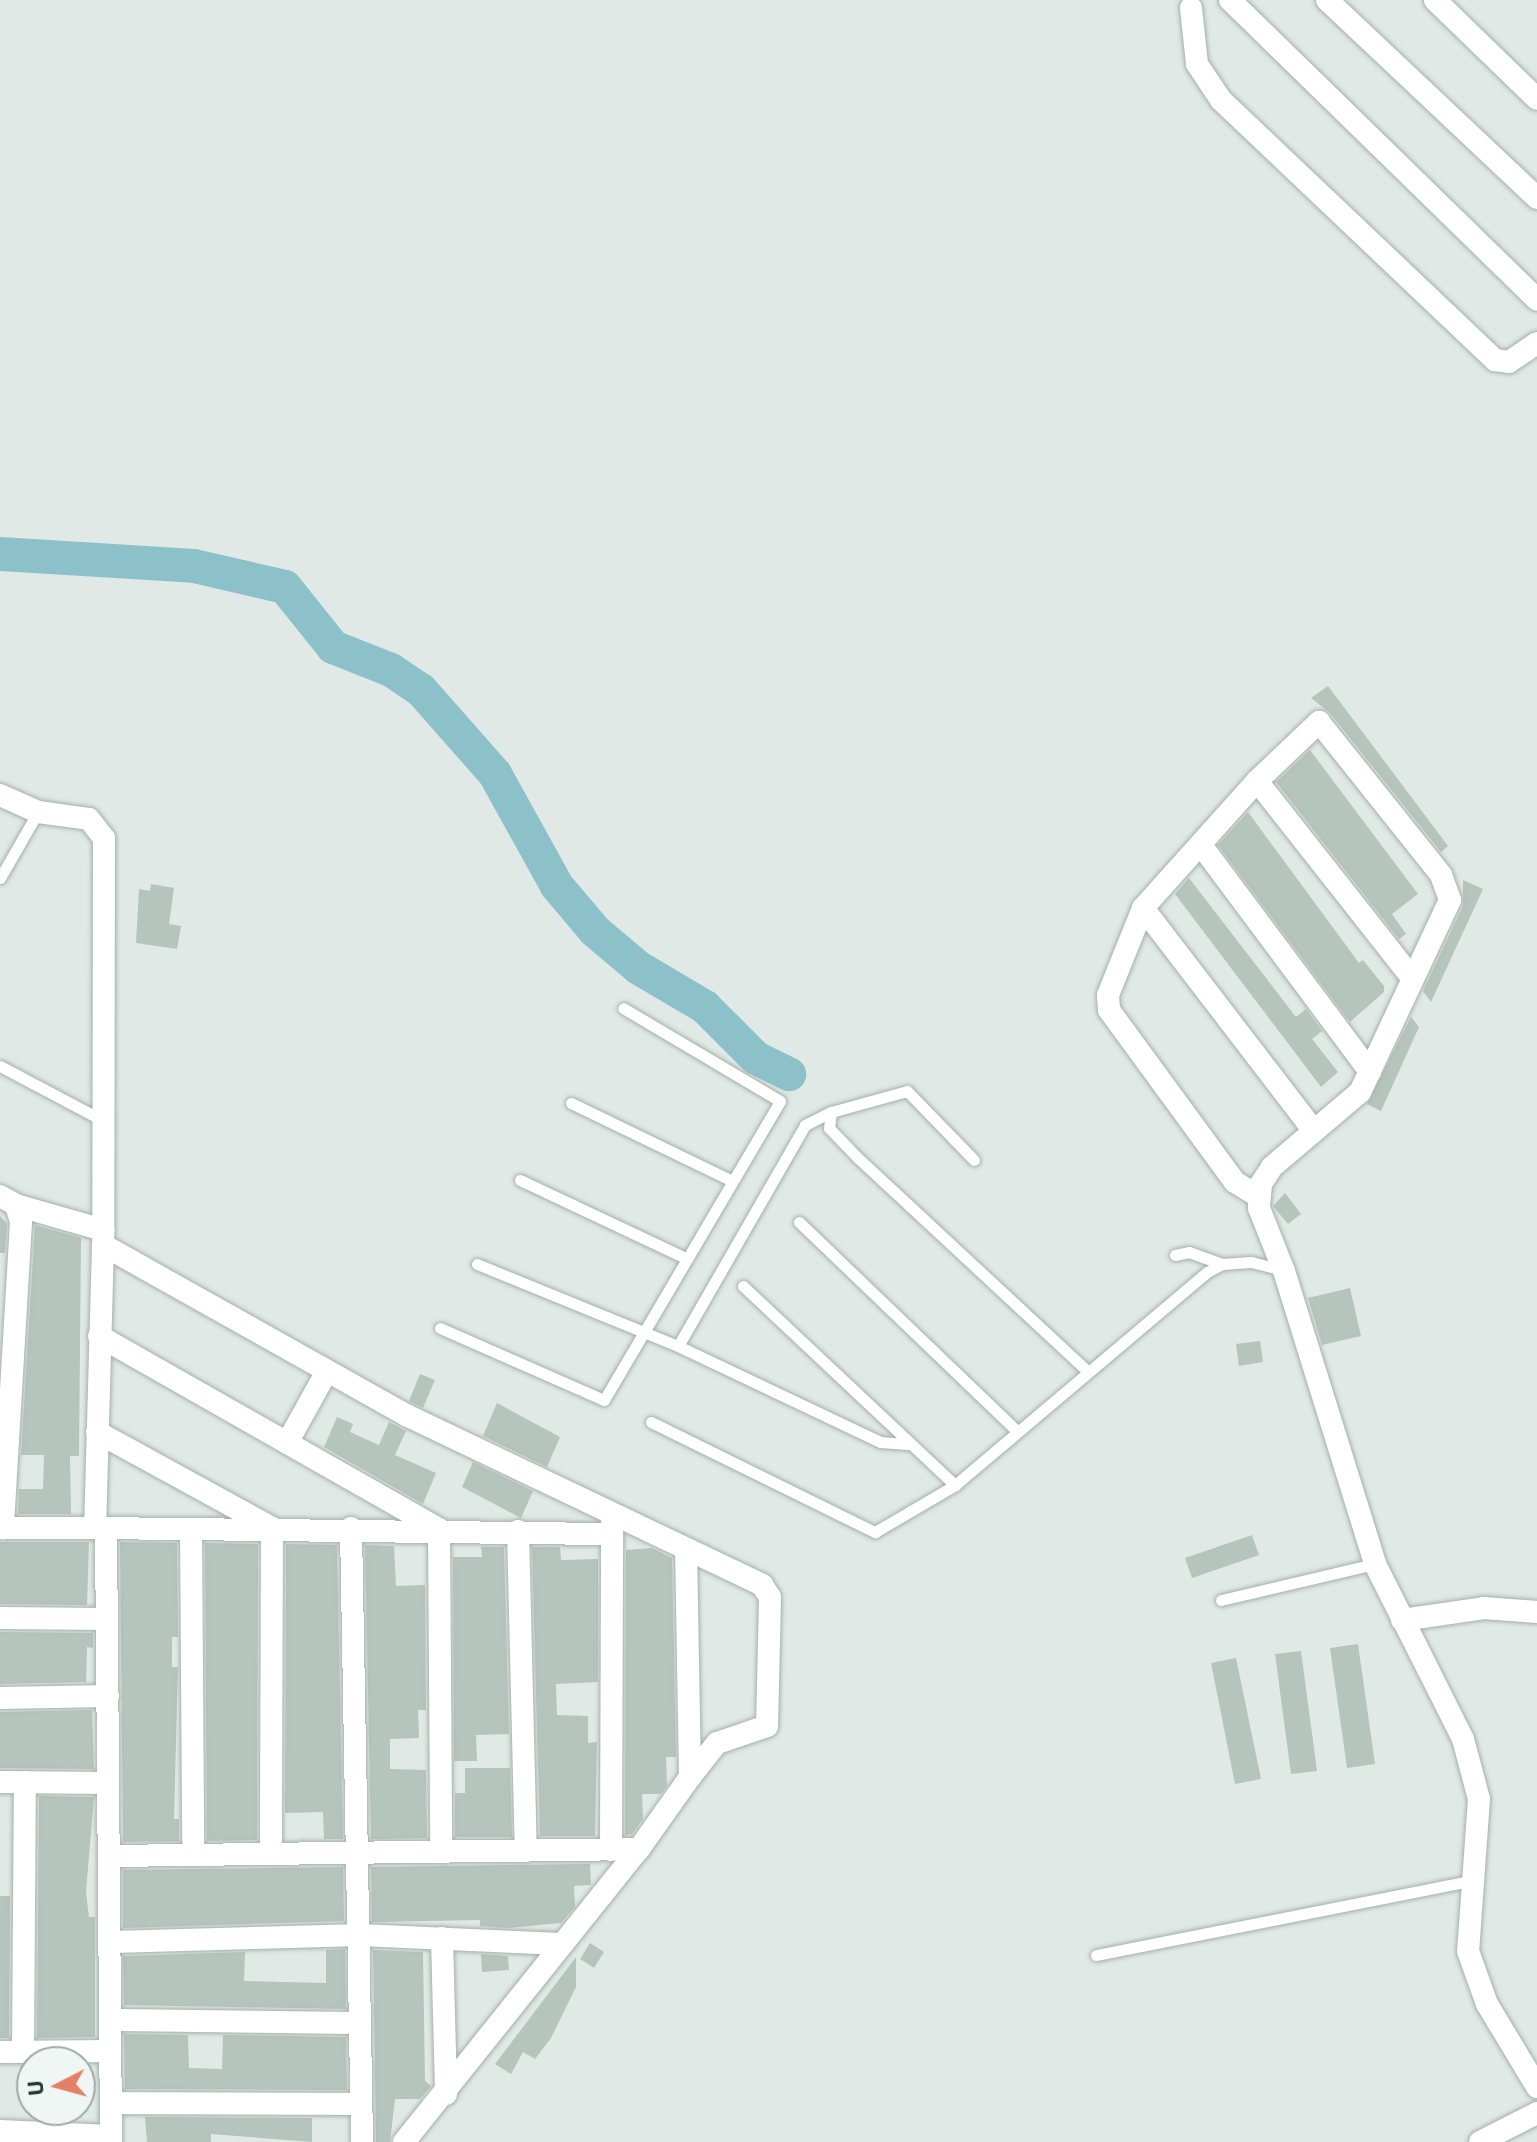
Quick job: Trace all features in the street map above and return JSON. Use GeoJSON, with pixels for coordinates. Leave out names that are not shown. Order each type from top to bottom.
{"type":"FeatureCollection","features":[{"type":"Feature","properties":{"kind":"street"},"geometry":{"type":"LineString","coordinates":[[1537,300],[1230,0],[1185,4],[1197,64],[1221,100],[1495,360],[1509,362],[1537,343]]}},
{"type":"Feature","properties":{"kind":"street"},"geometry":{"type":"LineString","coordinates":[[1327,0],[1537,198]]}},
{"type":"Feature","properties":{"kind":"street"},"geometry":{"type":"LineString","coordinates":[[1435,0],[1537,99]]}},
{"type":"Feature","properties":{"kind":"street"},"geometry":{"type":"LineString","coordinates":[[1257,1196],[1272,1167],[1351,1103],[1370,1072],[1449,892],[1324,724],[1317,722],[1257,781],[1143,908],[1108,995],[1109,1010],[1235,1182],[1257,1196],[1284,1271],[1375,1564],[1439,1685],[1475,1778],[1479,1824],[1467,1929],[1473,1973],[1537,2087]]}},
{"type":"Feature","properties":{"kind":"street"},"geometry":{"type":"LineString","coordinates":[[1257,781],[1413,979]]}},
{"type":"Feature","properties":{"kind":"street"},"geometry":{"type":"LineString","coordinates":[[0,795],[38,812],[89,819],[104,838],[103,1237],[97,1432],[106,1619],[112,1942],[111,2139],[0,2131]]}},
{"type":"Feature","properties":{"kind":"street"},"geometry":{"type":"LineString","coordinates":[[1201,845],[1370,1072]]}},
{"type":"Feature","properties":{"kind":"street"},"geometry":{"type":"LineString","coordinates":[[1143,908],[1314,1131]]}},
{"type":"Feature","properties":{"kind":"street"},"geometry":{"type":"LineString","coordinates":[[8,1201],[103,1237],[327,1371],[611,1524],[686,1549],[766,1588],[771,1654],[767,1726],[717,1743],[639,1849],[560,1944],[446,2094],[404,2142]]}},
{"type":"Feature","properties":{"kind":"street"},"geometry":{"type":"LineString","coordinates":[[8,1201],[21,1222],[2,1528],[518,1531],[611,1524]]}},
{"type":"Feature","properties":{"kind":"street"},"geometry":{"type":"LineString","coordinates":[[99,1336],[439,1529]]}},
{"type":"Feature","properties":{"kind":"street"},"geometry":{"type":"LineString","coordinates":[[287,1443],[327,1371]]}},
{"type":"Feature","properties":{"kind":"street"},"geometry":{"type":"LineString","coordinates":[[97,1432],[272,1528]]}},
{"type":"Feature","properties":{"kind":"street"},"geometry":{"type":"LineString","coordinates":[[611,1524],[611,1850]]}},
{"type":"Feature","properties":{"kind":"street"},"geometry":{"type":"LineString","coordinates":[[271,1851],[272,1528]]}},
{"type":"Feature","properties":{"kind":"street"},"geometry":{"type":"LineString","coordinates":[[351,1528],[362,2142]]}},
{"type":"Feature","properties":{"kind":"street"},"geometry":{"type":"LineString","coordinates":[[191,1529],[193,1854]]}},
{"type":"Feature","properties":{"kind":"street"},"geometry":{"type":"LineString","coordinates":[[439,1529],[441,1852]]}},
{"type":"Feature","properties":{"kind":"street"},"geometry":{"type":"LineString","coordinates":[[518,1531],[526,1851]]}},
{"type":"Feature","properties":{"kind":"street"},"geometry":{"type":"LineString","coordinates":[[686,1549],[690,1777]]}},
{"type":"Feature","properties":{"kind":"street"},"geometry":{"type":"LineString","coordinates":[[1402,1620],[1484,1608],[1537,1612]]}},
{"type":"Feature","properties":{"kind":"street"},"geometry":{"type":"LineString","coordinates":[[0,1618],[106,1619]]}},
{"type":"Feature","properties":{"kind":"street"},"geometry":{"type":"LineString","coordinates":[[0,1698],[108,1696]]}},
{"type":"Feature","properties":{"kind":"street"},"geometry":{"type":"LineString","coordinates":[[0,1782],[108,1783]]}},
{"type":"Feature","properties":{"kind":"street"},"geometry":{"type":"LineString","coordinates":[[23,2046],[25,1782]]}},
{"type":"Feature","properties":{"kind":"street"},"geometry":{"type":"LineString","coordinates":[[111,1856],[271,1851],[358,1853],[639,1849]]}},
{"type":"Feature","properties":{"kind":"street"},"geometry":{"type":"LineString","coordinates":[[112,1942],[360,1935],[560,1944]]}},
{"type":"Feature","properties":{"kind":"street"},"geometry":{"type":"LineString","coordinates":[[442,1938],[446,2094]]}},
{"type":"Feature","properties":{"kind":"street"},"geometry":{"type":"LineString","coordinates":[[112,2020],[360,2023]]}},
{"type":"Feature","properties":{"kind":"street"},"geometry":{"type":"LineString","coordinates":[[96,2051],[110,2051]]}},
{"type":"Feature","properties":{"kind":"street"},"geometry":{"type":"LineString","coordinates":[[112,2103],[361,2104]]}},
{"type":"Feature","properties":{"kind":"street"},"geometry":{"type":"LineString","coordinates":[[1480,2142],[1537,2113]]}},
{"type":"Feature","properties":{"kind":"lane"},"geometry":{"type":"LineString","coordinates":[[0,878],[38,812]]}},
{"type":"Feature","properties":{"kind":"lane"},"geometry":{"type":"LineString","coordinates":[[440,1328],[604,1400],[641,1331],[780,1101],[623,1008]]}},
{"type":"Feature","properties":{"kind":"lane"},"geometry":{"type":"LineString","coordinates":[[0,1066],[102,1120]]}},
{"type":"Feature","properties":{"kind":"lane"},"geometry":{"type":"LineString","coordinates":[[678,1346],[805,1125],[831,1112],[907,1091],[974,1160]]}},
{"type":"Feature","properties":{"kind":"lane"},"geometry":{"type":"LineString","coordinates":[[571,1103],[732,1181]]}},
{"type":"Feature","properties":{"kind":"lane"},"geometry":{"type":"LineString","coordinates":[[831,1112],[829,1128],[858,1158],[1087,1371]]}},
{"type":"Feature","properties":{"kind":"lane"},"geometry":{"type":"LineString","coordinates":[[520,1180],[686,1258]]}},
{"type":"Feature","properties":{"kind":"lane"},"geometry":{"type":"LineString","coordinates":[[799,1222],[1018,1432]]}},
{"type":"Feature","properties":{"kind":"lane"},"geometry":{"type":"LineString","coordinates":[[1175,1255],[1189,1252],[1222,1264],[1268,1264],[1284,1271]]}},
{"type":"Feature","properties":{"kind":"lane"},"geometry":{"type":"LineString","coordinates":[[477,1264],[678,1346],[880,1442],[911,1444]]}},
{"type":"Feature","properties":{"kind":"lane"},"geometry":{"type":"LineString","coordinates":[[651,1422],[864,1531],[880,1530],[955,1485],[1087,1371],[1222,1264]]}},
{"type":"Feature","properties":{"kind":"lane"},"geometry":{"type":"LineString","coordinates":[[743,1286],[955,1485]]}},
{"type":"Feature","properties":{"kind":"lane"},"geometry":{"type":"LineString","coordinates":[[1221,1600],[1375,1564]]}},
{"type":"Feature","properties":{"kind":"lane"},"geometry":{"type":"LineString","coordinates":[[1096,1955],[1474,1880]]}},
{"type":"Feature","properties":{"kind":"building"},"geometry":{"type":"Polygon","coordinates":[[[1328,686],[1448,846],[1441,852],[1330,713],[1311,698],[1328,686]]]}},
{"type":"Feature","properties":{"kind":"building"},"geometry":{"type":"Polygon","coordinates":[[[1310,750],[1418,894],[1392,914],[1406,934],[1399,939],[1276,782],[1310,750]]]}},
{"type":"Feature","properties":{"kind":"building"},"geometry":{"type":"Polygon","coordinates":[[[1248,812],[1359,963],[1363,960],[1384,986],[1384,992],[1350,1022],[1218,845],[1248,812]]]}},
{"type":"Feature","properties":{"kind":"building"},"geometry":{"type":"Polygon","coordinates":[[[1189,878],[1296,1017],[1306,1009],[1322,1031],[1312,1039],[1338,1072],[1321,1087],[1175,894],[1189,878]]]}},
{"type":"Feature","properties":{"kind":"building"},"geometry":{"type":"Polygon","coordinates":[[[1463,880],[1483,889],[1431,1002],[1423,991],[1463,906],[1463,880]]]}},
{"type":"Feature","properties":{"kind":"building"},"geometry":{"type":"Polygon","coordinates":[[[151,884],[174,888],[169,924],[181,926],[177,949],[136,943],[139,889],[150,891],[151,884]]]}},
{"type":"Feature","properties":{"kind":"building"},"geometry":{"type":"Polygon","coordinates":[[[1411,1017],[1419,1027],[1381,1111],[1367,1104],[1411,1017]]]}},
{"type":"Feature","properties":{"kind":"building"},"geometry":{"type":"Polygon","coordinates":[[[1285,1193],[1301,1214],[1288,1224],[1273,1206],[1285,1193]]]}},
{"type":"Feature","properties":{"kind":"building"},"geometry":{"type":"Polygon","coordinates":[[[0,1216],[7,1224],[5,1253],[0,1253],[0,1216]]]}},
{"type":"Feature","properties":{"kind":"building"},"geometry":{"type":"Polygon","coordinates":[[[35,1225],[81,1238],[79,1456],[70,1456],[71,1514],[18,1514],[19,1489],[43,1489],[44,1455],[21,1455],[35,1225]]]}},
{"type":"Feature","properties":{"kind":"building"},"geometry":{"type":"Polygon","coordinates":[[[1350,1288],[1361,1336],[1322,1345],[1308,1298],[1350,1288]]]}},
{"type":"Feature","properties":{"kind":"building"},"geometry":{"type":"Polygon","coordinates":[[[1260,1341],[1263,1362],[1239,1366],[1236,1344],[1260,1341]]]}},
{"type":"Feature","properties":{"kind":"building"},"geometry":{"type":"Polygon","coordinates":[[[420,1374],[435,1380],[423,1408],[409,1401],[420,1374]]]}},
{"type":"Feature","properties":{"kind":"building"},"geometry":{"type":"Polygon","coordinates":[[[497,1403],[560,1437],[547,1467],[483,1436],[497,1403]]]}},
{"type":"Feature","properties":{"kind":"building"},"geometry":{"type":"Polygon","coordinates":[[[337,1417],[353,1424],[350,1432],[379,1445],[389,1422],[406,1431],[395,1455],[436,1473],[423,1504],[324,1447],[337,1417]]]}},
{"type":"Feature","properties":{"kind":"building"},"geometry":{"type":"Polygon","coordinates":[[[473,1462],[533,1491],[521,1518],[462,1487],[473,1462]]]}},
{"type":"Feature","properties":{"kind":"building"},"geometry":{"type":"Polygon","coordinates":[[[1252,1535],[1259,1555],[1192,1578],[1185,1558],[1252,1535]]]}},
{"type":"Feature","properties":{"kind":"building"},"geometry":{"type":"Polygon","coordinates":[[[0,1542],[89,1542],[87,1605],[0,1604],[0,1542]]]}},
{"type":"Feature","properties":{"kind":"building"},"geometry":{"type":"Polygon","coordinates":[[[120,1542],[177,1543],[178,1637],[172,1637],[172,1667],[178,1667],[174,1819],[179,1819],[179,1841],[123,1842],[120,1542]]]}},
{"type":"Feature","properties":{"kind":"building"},"geometry":{"type":"Polygon","coordinates":[[[205,1543],[258,1544],[257,1840],[207,1841],[205,1543]]]}},
{"type":"Feature","properties":{"kind":"building"},"geometry":{"type":"Polygon","coordinates":[[[286,1544],[337,1545],[343,1839],[324,1839],[323,1812],[285,1813],[286,1544]]]}},
{"type":"Feature","properties":{"kind":"building"},"geometry":{"type":"Polygon","coordinates":[[[365,1545],[394,1546],[396,1586],[425,1585],[426,1710],[418,1710],[419,1738],[390,1739],[390,1769],[426,1770],[427,1838],[371,1839],[365,1545]]]}},
{"type":"Feature","properties":{"kind":"building"},"geometry":{"type":"Polygon","coordinates":[[[481,1547],[504,1547],[509,1734],[476,1735],[477,1761],[454,1761],[453,1557],[482,1557],[481,1547]]]}},
{"type":"Feature","properties":{"kind":"building"},"geometry":{"type":"Polygon","coordinates":[[[532,1547],[560,1547],[561,1560],[598,1559],[598,1682],[556,1684],[557,1715],[588,1716],[588,1743],[597,1742],[595,1836],[540,1836],[532,1547]]]}},
{"type":"Feature","properties":{"kind":"building"},"geometry":{"type":"Polygon","coordinates":[[[652,1548],[672,1558],[676,1757],[666,1757],[667,1786],[661,1794],[642,1794],[643,1819],[632,1834],[625,1835],[626,1550],[652,1548]]]}},
{"type":"Feature","properties":{"kind":"building"},"geometry":{"type":"Polygon","coordinates":[[[0,1632],[93,1633],[93,1648],[87,1647],[86,1682],[0,1684],[0,1632]]]}},
{"type":"Feature","properties":{"kind":"building"},"geometry":{"type":"Polygon","coordinates":[[[1358,1644],[1375,1764],[1347,1768],[1330,1648],[1358,1644]]]}},
{"type":"Feature","properties":{"kind":"building"},"geometry":{"type":"Polygon","coordinates":[[[1301,1651],[1317,1771],[1291,1774],[1275,1654],[1301,1651]]]}},
{"type":"Feature","properties":{"kind":"building"},"geometry":{"type":"Polygon","coordinates":[[[1236,1658],[1261,1779],[1235,1784],[1211,1663],[1236,1658]]]}},
{"type":"Feature","properties":{"kind":"building"},"geometry":{"type":"Polygon","coordinates":[[[92,1710],[94,1769],[0,1768],[0,1712],[92,1710]]]}},
{"type":"Feature","properties":{"kind":"building"},"geometry":{"type":"Polygon","coordinates":[[[465,1768],[510,1768],[512,1837],[455,1837],[455,1793],[465,1793],[465,1768]]]}},
{"type":"Feature","properties":{"kind":"building"},"geometry":{"type":"Polygon","coordinates":[[[39,1796],[94,1797],[86,1892],[89,1917],[95,1917],[95,2037],[37,2038],[39,1796]]]}},
{"type":"Feature","properties":{"kind":"building"},"geometry":{"type":"Polygon","coordinates":[[[590,1864],[591,1885],[574,1886],[575,1907],[561,1923],[507,1928],[480,1926],[480,1920],[372,1922],[371,1867],[590,1864]]]}},
{"type":"Feature","properties":{"kind":"building"},"geometry":{"type":"Polygon","coordinates":[[[343,1867],[344,1921],[123,1928],[123,1870],[343,1867]]]}},
{"type":"Feature","properties":{"kind":"building"},"geometry":{"type":"Polygon","coordinates":[[[0,1896],[10,1896],[9,2038],[0,2038],[0,1896]]]}},
{"type":"Feature","properties":{"kind":"building"},"geometry":{"type":"Polygon","coordinates":[[[590,1943],[604,1952],[594,1968],[580,1959],[590,1943]]]}},
{"type":"Feature","properties":{"kind":"building"},"geometry":{"type":"Polygon","coordinates":[[[345,1949],[346,2009],[124,2005],[123,1956],[245,1952],[244,1981],[326,1983],[326,1950],[345,1949]]]}},
{"type":"Feature","properties":{"kind":"building"},"geometry":{"type":"Polygon","coordinates":[[[373,1950],[423,1952],[425,2081],[431,2086],[420,2099],[395,2099],[390,2142],[376,2142],[373,1950]]]}},
{"type":"Feature","properties":{"kind":"building"},"geometry":{"type":"Polygon","coordinates":[[[481,1954],[508,1956],[509,1970],[482,1972],[481,1954]]]}},
{"type":"Feature","properties":{"kind":"building"},"geometry":{"type":"Polygon","coordinates":[[[576,1957],[576,1987],[551,2038],[535,2059],[523,2052],[511,2074],[495,2064],[576,1957]]]}},
{"type":"Feature","properties":{"kind":"building"},"geometry":{"type":"Polygon","coordinates":[[[124,2034],[188,2035],[189,2068],[222,2069],[223,2035],[346,2037],[347,2090],[125,2089],[124,2034]]]}},
{"type":"Feature","properties":{"kind":"building"},"geometry":{"type":"Polygon","coordinates":[[[145,2117],[312,2118],[312,2142],[211,2134],[211,2142],[147,2142],[145,2117]]]}},
{"type":"Feature","properties":{"kind":"waterway"},"geometry":{"type":"LineString","coordinates":[[0,554],[194,566],[285,587],[333,647],[391,670],[421,690],[495,774],[557,886],[595,931],[639,968],[705,1007],[756,1058],[789,1074]]}}]}
